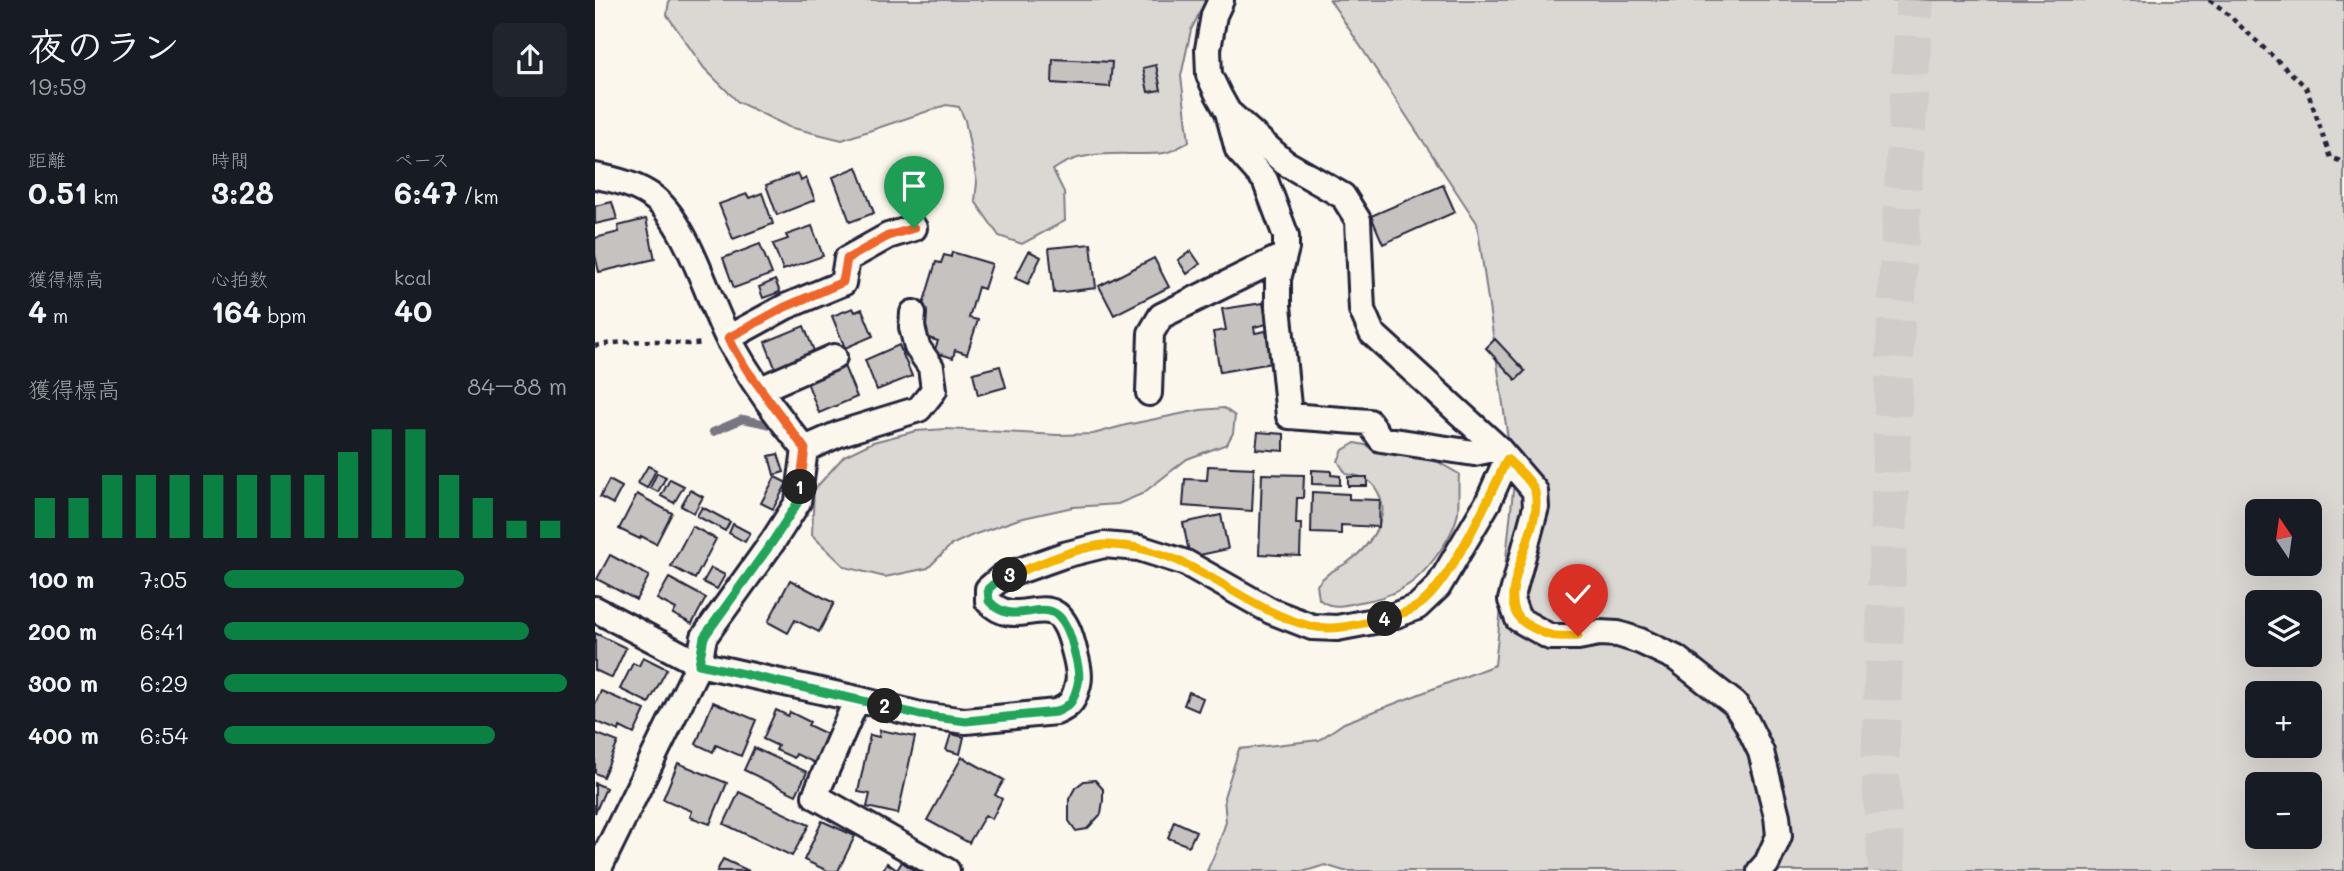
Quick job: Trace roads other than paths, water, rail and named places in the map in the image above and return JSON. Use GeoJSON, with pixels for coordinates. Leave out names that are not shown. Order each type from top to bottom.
{"type":"FeatureCollection","features":[{"type":"Feature","properties":{"kind":"street"},"geometry":{"type":"LineString","coordinates":[[1221,0],[1214,15],[1208,49],[1209,75],[1229,112],[1238,150],[1265,180],[1286,236],[1286,248],[1278,279],[1278,306],[1289,416],[1369,422],[1381,439],[1474,453],[1502,454]]}},
{"type":"Feature","properties":{"kind":"street"},"geometry":{"type":"LineString","coordinates":[[1229,112],[1285,162],[1343,196],[1358,220],[1362,310],[1372,333],[1502,454],[1535,491],[1537,507],[1511,600],[1518,619],[1550,637],[1618,634],[1640,641],[1676,657],[1735,704],[1761,752],[1777,816],[1779,836],[1767,863],[1760,871]]}},
{"type":"Feature","properties":{"kind":"street"},"geometry":{"type":"LineString","coordinates":[[595,176],[613,179],[651,195],[671,217],[692,253],[728,338],[805,449],[798,502],[704,637],[699,664],[598,869]]}},
{"type":"Feature","properties":{"kind":"street"},"geometry":{"type":"LineString","coordinates":[[728,338],[785,307],[843,282],[847,259],[888,236],[914,228]]}},
{"type":"Feature","properties":{"kind":"street"},"geometry":{"type":"LineString","coordinates":[[1149,393],[1151,333],[1161,316],[1283,256]]}},
{"type":"Feature","properties":{"kind":"street"},"geometry":{"type":"LineString","coordinates":[[805,449],[841,433],[919,408],[934,390],[931,367],[917,347],[912,327],[913,313]]}},
{"type":"Feature","properties":{"kind":"street"},"geometry":{"type":"LineString","coordinates":[[761,389],[834,357]]}},
{"type":"Feature","properties":{"kind":"street"},"geometry":{"type":"LineString","coordinates":[[595,609],[699,664],[920,715],[966,721],[1056,712],[1073,702],[1079,678],[1064,619],[1049,610],[1014,614],[1000,610],[989,601],[988,589],[1002,577],[1064,555],[1104,545],[1139,548],[1186,563],[1271,611],[1312,627],[1337,628],[1385,619],[1417,607],[1438,587],[1487,502],[1502,454]]}},
{"type":"Feature","properties":{"kind":"street"},"geometry":{"type":"LineString","coordinates":[[857,699],[815,796],[947,871]]}},
{"type":"Feature","properties":{"kind":"waterway"},"geometry":{"type":"LineString","coordinates":[[713,432],[743,419],[776,426]]}},
{"type":"Feature","properties":{"kind":"tunnel"},"geometry":{"type":"LineString","coordinates":[[1887,871],[1880,766],[1898,270],[1915,0]]}}]}
